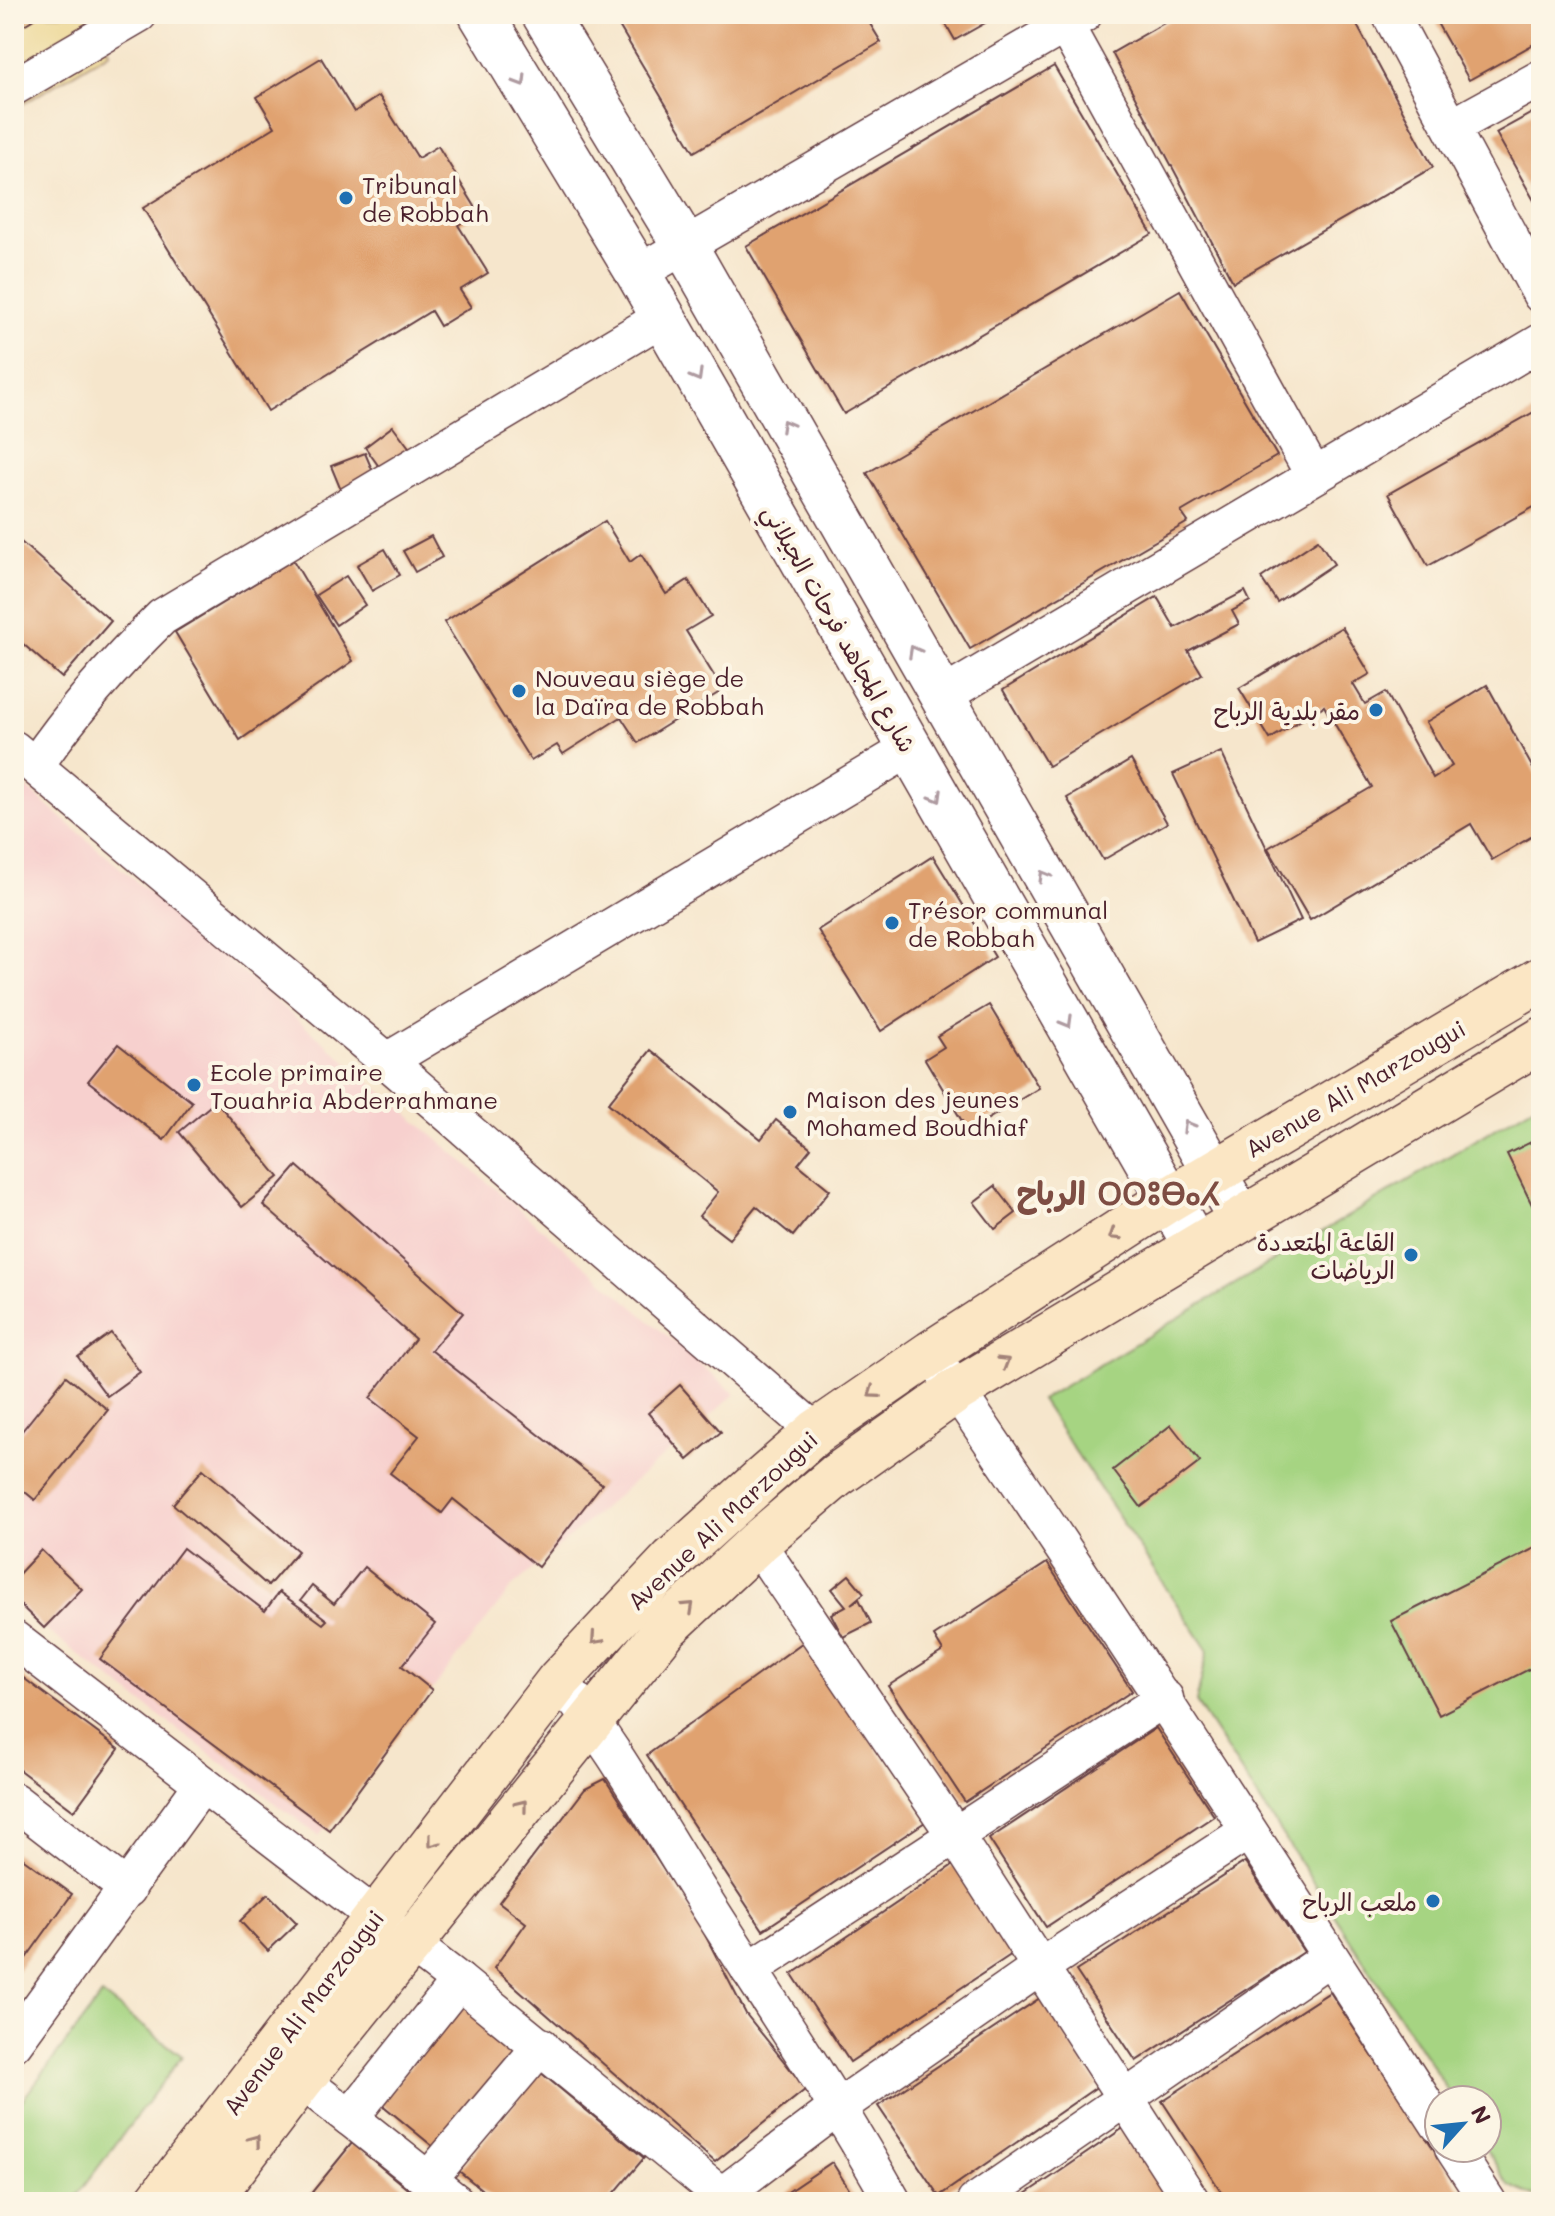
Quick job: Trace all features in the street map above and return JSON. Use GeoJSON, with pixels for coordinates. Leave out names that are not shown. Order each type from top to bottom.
{"type":"FeatureCollection","features":[{"type":"Feature","properties":{"kind":"main road","name":"Avenue Ali Marzougui"},"geometry":{"type":"LineString","coordinates":[[157,2202],[559,1680],[672,1560],[816,1432],[931,1353],[1214,1171],[1541,979]]}},
{"type":"Feature","properties":{"kind":"main road","name":"Avenue Ali Marzougui"},"geometry":{"type":"LineString","coordinates":[[219,2198],[301,2080],[592,1718],[666,1628],[757,1543],[857,1460],[956,1391],[1541,1040]]}},
{"type":"Feature","properties":{"kind":"street"},"geometry":{"type":"LineString","coordinates":[[14,87],[139,14]]}},
{"type":"Feature","properties":{"kind":"street","name":"شارع المجاهد فرحات الجيلاني"},"geometry":{"type":"LineString","coordinates":[[481,14],[638,273],[1195,1245]]}},
{"type":"Feature","properties":{"kind":"street"},"geometry":{"type":"LineString","coordinates":[[544,14],[685,246],[1240,1218]]}},
{"type":"Feature","properties":{"kind":"street"},"geometry":{"type":"LineString","coordinates":[[1390,14],[1541,295]]}},
{"type":"Feature","properties":{"kind":"street"},"geometry":{"type":"LineString","coordinates":[[638,273],[1074,20],[1313,474]]}},
{"type":"Feature","properties":{"kind":"street"},"geometry":{"type":"LineString","coordinates":[[1452,127],[1541,78]]}},
{"type":"Feature","properties":{"kind":"street"},"geometry":{"type":"LineString","coordinates":[[663,317],[162,617],[92,692],[24,757],[387,1061],[816,1432]]}},
{"type":"Feature","properties":{"kind":"street"},"geometry":{"type":"LineString","coordinates":[[941,697],[1313,474],[1541,342]]}},
{"type":"Feature","properties":{"kind":"street"},"geometry":{"type":"LineString","coordinates":[[387,1061],[909,749]]}},
{"type":"Feature","properties":{"kind":"street"},"geometry":{"type":"LineString","coordinates":[[931,1353],[1165,1698],[1247,1832],[1423,2100]]}},
{"type":"Feature","properties":{"kind":"street"},"geometry":{"type":"LineString","coordinates":[[757,1543],[955,1835],[1192,2202]]}},
{"type":"Feature","properties":{"kind":"street"},"geometry":{"type":"LineString","coordinates":[[16,1645],[459,1981],[541,2046],[718,2199],[840,2106],[1040,1967],[1247,1832]]}},
{"type":"Feature","properties":{"kind":"street"},"geometry":{"type":"LineString","coordinates":[[559,1680],[592,1718],[749,1970],[840,2106],[893,2202]]}},
{"type":"Feature","properties":{"kind":"street"},"geometry":{"type":"LineString","coordinates":[[749,1970],[1165,1698]]}},
{"type":"Feature","properties":{"kind":"street"},"geometry":{"type":"LineString","coordinates":[[14,2043],[201,1786]]}},
{"type":"Feature","properties":{"kind":"street"},"geometry":{"type":"LineString","coordinates":[[14,1801],[128,1889]]}},
{"type":"Feature","properties":{"kind":"street"},"geometry":{"type":"LineString","coordinates":[[975,2202],[1330,1957]]}},
{"type":"Feature","properties":{"kind":"street"},"geometry":{"type":"LineString","coordinates":[[350,2118],[459,1981]]}},
{"type":"Feature","properties":{"kind":"street"},"geometry":{"type":"LineString","coordinates":[[301,2080],[442,2191],[541,2046]]}},
{"type":"Feature","properties":{"kind":"street"},"geometry":{"type":"LineString","coordinates":[[1463,2164],[1488,2202]]}},
{"type":"Feature","properties":{"kind":"shaded area","name":"Ecole primaire Touahria Abderrahmane"},"geometry":{"type":"Polygon","coordinates":[[[14,777],[735,1394],[512,1587],[319,1836],[14,1606],[14,777]]]}},
{"type":"Feature","properties":{"kind":"green space"},"geometry":{"type":"Polygon","coordinates":[[[1541,1101],[1541,2199],[1510,2186],[1496,2164],[1503,2164],[1503,2084],[1444,2084],[1196,1702],[1208,1651],[1041,1400],[1541,1101]]]}},
{"type":"Feature","properties":{"kind":"green space"},"geometry":{"type":"Polygon","coordinates":[[[102,1995],[182,2056],[72,2202],[14,2202],[14,2111],[102,1995]]]}},
{"type":"Feature","properties":{"kind":"sand"},"geometry":{"type":"Polygon","coordinates":[[[14,14],[88,14],[110,52],[14,109],[14,14]]]}},
{"type":"Feature","properties":{"kind":"building"},"geometry":{"type":"Polygon","coordinates":[[[14,14],[42,14],[14,31],[14,14]]]}},
{"type":"Feature","properties":{"kind":"building"},"geometry":{"type":"Polygon","coordinates":[[[612,14],[864,14],[881,42],[694,152],[612,14]]]}},
{"type":"Feature","properties":{"kind":"building"},"geometry":{"type":"Polygon","coordinates":[[[940,14],[1001,14],[955,40],[940,14]]]}},
{"type":"Feature","properties":{"kind":"building"},"geometry":{"type":"Polygon","coordinates":[[[1180,14],[1351,14],[1433,167],[1233,282],[1112,53],[1180,14]]]}},
{"type":"Feature","properties":{"kind":"building"},"geometry":{"type":"Polygon","coordinates":[[[1432,14],[1541,14],[1541,40],[1469,80],[1432,14]]]}},
{"type":"Feature","properties":{"kind":"building"},"geometry":{"type":"Polygon","coordinates":[[[321,58],[354,112],[379,96],[418,158],[438,146],[479,213],[458,225],[488,273],[460,290],[471,307],[440,326],[431,311],[268,411],[143,208],[275,127],[257,97],[321,58]]]}},
{"type":"Feature","properties":{"kind":"building"},"geometry":{"type":"Polygon","coordinates":[[[1054,66],[1152,234],[844,414],[746,246],[1054,66]]]}},
{"type":"Feature","properties":{"kind":"building"},"geometry":{"type":"Polygon","coordinates":[[[1541,108],[1541,213],[1496,133],[1541,108]]]}},
{"type":"Feature","properties":{"kind":"building"},"geometry":{"type":"Polygon","coordinates":[[[1180,290],[1277,456],[1181,512],[1188,522],[970,649],[867,473],[1180,290]]]}},
{"type":"Feature","properties":{"kind":"building"},"geometry":{"type":"Polygon","coordinates":[[[1541,408],[1541,503],[1428,566],[1388,494],[1541,408]]]}},
{"type":"Feature","properties":{"kind":"building"},"geometry":{"type":"Polygon","coordinates":[[[393,426],[414,454],[385,475],[365,447],[393,426]]]}},
{"type":"Feature","properties":{"kind":"building"},"geometry":{"type":"Polygon","coordinates":[[[365,453],[379,486],[345,500],[331,466],[365,453]]]}},
{"type":"Feature","properties":{"kind":"building"},"geometry":{"type":"Polygon","coordinates":[[[605,521],[630,562],[641,554],[666,594],[688,580],[711,616],[686,631],[723,690],[638,743],[621,717],[563,754],[557,745],[531,761],[444,622],[605,521]]]}},
{"type":"Feature","properties":{"kind":"building"},"geometry":{"type":"Polygon","coordinates":[[[14,536],[111,621],[62,678],[14,636],[14,536]]]}},
{"type":"Feature","properties":{"kind":"building"},"geometry":{"type":"Polygon","coordinates":[[[431,536],[442,557],[415,572],[403,551],[431,536]]]}},
{"type":"Feature","properties":{"kind":"building"},"geometry":{"type":"Polygon","coordinates":[[[1318,540],[1334,564],[1277,602],[1261,578],[1318,540]]]}},
{"type":"Feature","properties":{"kind":"building"},"geometry":{"type":"Polygon","coordinates":[[[385,549],[400,575],[372,591],[357,565],[385,549]]]}},
{"type":"Feature","properties":{"kind":"building"},"geometry":{"type":"Polygon","coordinates":[[[293,560],[353,661],[240,740],[175,632],[293,560]]]}},
{"type":"Feature","properties":{"kind":"building"},"geometry":{"type":"Polygon","coordinates":[[[346,576],[365,605],[336,625],[316,595],[346,576]]]}},
{"type":"Feature","properties":{"kind":"building"},"geometry":{"type":"Polygon","coordinates":[[[1245,591],[1250,601],[1232,611],[1239,624],[1188,651],[1202,674],[1048,766],[1003,690],[1157,597],[1175,628],[1245,591]]]}},
{"type":"Feature","properties":{"kind":"building"},"geometry":{"type":"Polygon","coordinates":[[[1342,627],[1370,674],[1353,684],[1365,704],[1386,692],[1433,778],[1452,766],[1426,722],[1487,685],[1541,783],[1541,831],[1492,860],[1471,824],[1310,920],[1268,848],[1372,787],[1324,706],[1270,739],[1239,688],[1342,627]]]}},
{"type":"Feature","properties":{"kind":"building"},"geometry":{"type":"Polygon","coordinates":[[[1221,752],[1301,920],[1254,943],[1173,774],[1221,752]]]}},
{"type":"Feature","properties":{"kind":"building"},"geometry":{"type":"Polygon","coordinates":[[[1131,760],[1167,823],[1103,860],[1067,798],[1131,760]]]}},
{"type":"Feature","properties":{"kind":"building"},"geometry":{"type":"Polygon","coordinates":[[[933,856],[995,957],[881,1031],[818,930],[933,856]]]}},
{"type":"Feature","properties":{"kind":"building"},"geometry":{"type":"Polygon","coordinates":[[[989,1005],[1039,1088],[968,1131],[925,1059],[944,1047],[937,1036],[989,1005]]]}},
{"type":"Feature","properties":{"kind":"building"},"geometry":{"type":"Polygon","coordinates":[[[118,1044],[192,1102],[164,1140],[88,1081],[118,1044]]]}},
{"type":"Feature","properties":{"kind":"building"},"geometry":{"type":"Polygon","coordinates":[[[651,1050],[761,1139],[776,1120],[811,1148],[798,1164],[830,1190],[793,1236],[756,1206],[729,1239],[699,1216],[718,1192],[608,1103],[651,1050]]]}},
{"type":"Feature","properties":{"kind":"building"},"geometry":{"type":"Polygon","coordinates":[[[216,1101],[279,1177],[242,1207],[179,1132],[216,1101]]]}},
{"type":"Feature","properties":{"kind":"building"},"geometry":{"type":"Polygon","coordinates":[[[1541,1137],[1541,1223],[1507,1154],[1541,1137]]]}},
{"type":"Feature","properties":{"kind":"building"},"geometry":{"type":"Polygon","coordinates":[[[297,1166],[463,1313],[431,1350],[602,1484],[538,1567],[453,1499],[442,1513],[390,1473],[419,1436],[370,1398],[415,1339],[263,1205],[297,1166]]]}},
{"type":"Feature","properties":{"kind":"building"},"geometry":{"type":"Polygon","coordinates":[[[995,1186],[1016,1213],[995,1229],[974,1202],[995,1186]]]}},
{"type":"Feature","properties":{"kind":"building"},"geometry":{"type":"Polygon","coordinates":[[[111,1333],[140,1372],[107,1396],[78,1357],[111,1333]]]}},
{"type":"Feature","properties":{"kind":"building"},"geometry":{"type":"Polygon","coordinates":[[[66,1376],[108,1410],[35,1500],[14,1483],[14,1441],[66,1376]]]}},
{"type":"Feature","properties":{"kind":"building"},"geometry":{"type":"Polygon","coordinates":[[[680,1385],[721,1432],[688,1460],[648,1413],[680,1385]]]}},
{"type":"Feature","properties":{"kind":"building"},"geometry":{"type":"Polygon","coordinates":[[[1171,1425],[1200,1462],[1141,1507],[1113,1470],[1171,1425]]]}},
{"type":"Feature","properties":{"kind":"building"},"geometry":{"type":"Polygon","coordinates":[[[203,1469],[298,1551],[268,1586],[173,1504],[203,1469]]]}},
{"type":"Feature","properties":{"kind":"building"},"geometry":{"type":"Polygon","coordinates":[[[1541,1545],[1541,1663],[1439,1715],[1391,1621],[1541,1545]]]}},
{"type":"Feature","properties":{"kind":"building"},"geometry":{"type":"Polygon","coordinates":[[[183,1548],[265,1611],[279,1592],[323,1624],[327,1620],[301,1600],[312,1586],[334,1604],[364,1567],[435,1624],[402,1666],[432,1690],[329,1830],[100,1659],[183,1548]]]}},
{"type":"Feature","properties":{"kind":"building"},"geometry":{"type":"Polygon","coordinates":[[[41,1550],[82,1589],[44,1628],[14,1599],[14,1579],[41,1550]]]}},
{"type":"Feature","properties":{"kind":"building"},"geometry":{"type":"Polygon","coordinates":[[[1047,1563],[1132,1691],[965,1802],[888,1686],[943,1651],[934,1636],[1047,1563]]]}},
{"type":"Feature","properties":{"kind":"building"},"geometry":{"type":"Polygon","coordinates":[[[849,1575],[864,1593],[851,1604],[859,1599],[871,1623],[843,1637],[831,1614],[846,1606],[832,1589],[849,1575]]]}},
{"type":"Feature","properties":{"kind":"building"},"geometry":{"type":"Polygon","coordinates":[[[806,1640],[925,1822],[763,1930],[647,1755],[806,1640]]]}},
{"type":"Feature","properties":{"kind":"building"},"geometry":{"type":"Polygon","coordinates":[[[14,1671],[119,1749],[74,1811],[14,1766],[14,1671]]]}},
{"type":"Feature","properties":{"kind":"building"},"geometry":{"type":"Polygon","coordinates":[[[1156,1728],[1214,1816],[1046,1927],[989,1839],[1156,1728]]]}},
{"type":"Feature","properties":{"kind":"building"},"geometry":{"type":"Polygon","coordinates":[[[605,1779],[702,1929],[746,2014],[806,2089],[715,2162],[494,1968],[526,1923],[499,1902],[585,1789],[605,1779]]]}},
{"type":"Feature","properties":{"kind":"building"},"geometry":{"type":"Polygon","coordinates":[[[14,1852],[72,1894],[14,1975],[14,1852]]]}},
{"type":"Feature","properties":{"kind":"building"},"geometry":{"type":"Polygon","coordinates":[[[1245,1862],[1304,1952],[1136,2061],[1076,1971],[1245,1862]]]}},
{"type":"Feature","properties":{"kind":"building"},"geometry":{"type":"Polygon","coordinates":[[[953,1865],[1012,1954],[850,2062],[792,1974],[953,1865]]]}},
{"type":"Feature","properties":{"kind":"building"},"geometry":{"type":"Polygon","coordinates":[[[268,1894],[297,1923],[268,1951],[240,1921],[268,1894]]]}},
{"type":"Feature","properties":{"kind":"building"},"geometry":{"type":"Polygon","coordinates":[[[1330,1992],[1423,2133],[1423,2164],[1444,2164],[1462,2192],[1447,2202],[1228,2202],[1162,2101],[1330,1992]]]}},
{"type":"Feature","properties":{"kind":"building"},"geometry":{"type":"Polygon","coordinates":[[[1040,1998],[1098,2086],[939,2196],[878,2106],[1040,1998]]]}},
{"type":"Feature","properties":{"kind":"building"},"geometry":{"type":"Polygon","coordinates":[[[462,2004],[517,2050],[436,2149],[380,2103],[462,2004]]]}},
{"type":"Feature","properties":{"kind":"building"},"geometry":{"type":"Polygon","coordinates":[[[540,2072],[644,2158],[607,2202],[497,2202],[459,2171],[540,2072]]]}},
{"type":"Feature","properties":{"kind":"building"},"geometry":{"type":"Polygon","coordinates":[[[1125,2127],[1174,2202],[1014,2202],[1059,2172],[1125,2127]]]}},
{"type":"Feature","properties":{"kind":"building"},"geometry":{"type":"Polygon","coordinates":[[[352,2143],[423,2202],[304,2202],[352,2143]]]}},
{"type":"Feature","properties":{"kind":"building"},"geometry":{"type":"Polygon","coordinates":[[[832,2162],[857,2202],[773,2202],[832,2162]]]}},
{"type":"Feature","properties":{"kind":"place","name":"Tribunal de Robbah"},"geometry":{"type":"Point","coordinates":[346,198]}},
{"type":"Feature","properties":{"kind":"place","name":"Nouveau siège de la Daïra de Robbah"},"geometry":{"type":"Point","coordinates":[519,691]}},
{"type":"Feature","properties":{"kind":"place","name":"مقر بلدية الرباح"},"geometry":{"type":"Point","coordinates":[1376,710]}},
{"type":"Feature","properties":{"kind":"place","name":"Trésor communal de Robbah"},"geometry":{"type":"Point","coordinates":[892,923]}},
{"type":"Feature","properties":{"kind":"place","name":"Ecole primaire Touahria Abderrahmane"},"geometry":{"type":"Point","coordinates":[194,1085]}},
{"type":"Feature","properties":{"kind":"place","name":"Maison des jeunes Mohamed Boudhiaf"},"geometry":{"type":"Point","coordinates":[790,1112]}},
{"type":"Feature","properties":{"kind":"place","name":"القاعة المتعددة الرياضات"},"geometry":{"type":"Point","coordinates":[1411,1255]}},
{"type":"Feature","properties":{"kind":"place","name":"ملعب الرباح"},"geometry":{"type":"Point","coordinates":[1433,1901]}},
{"type":"Feature","properties":{"kind":"district","name":"الرباح ⵔⵔⵓⴱⴰⵃ"},"geometry":{"type":"Point","coordinates":[1118,1192]}}]}
